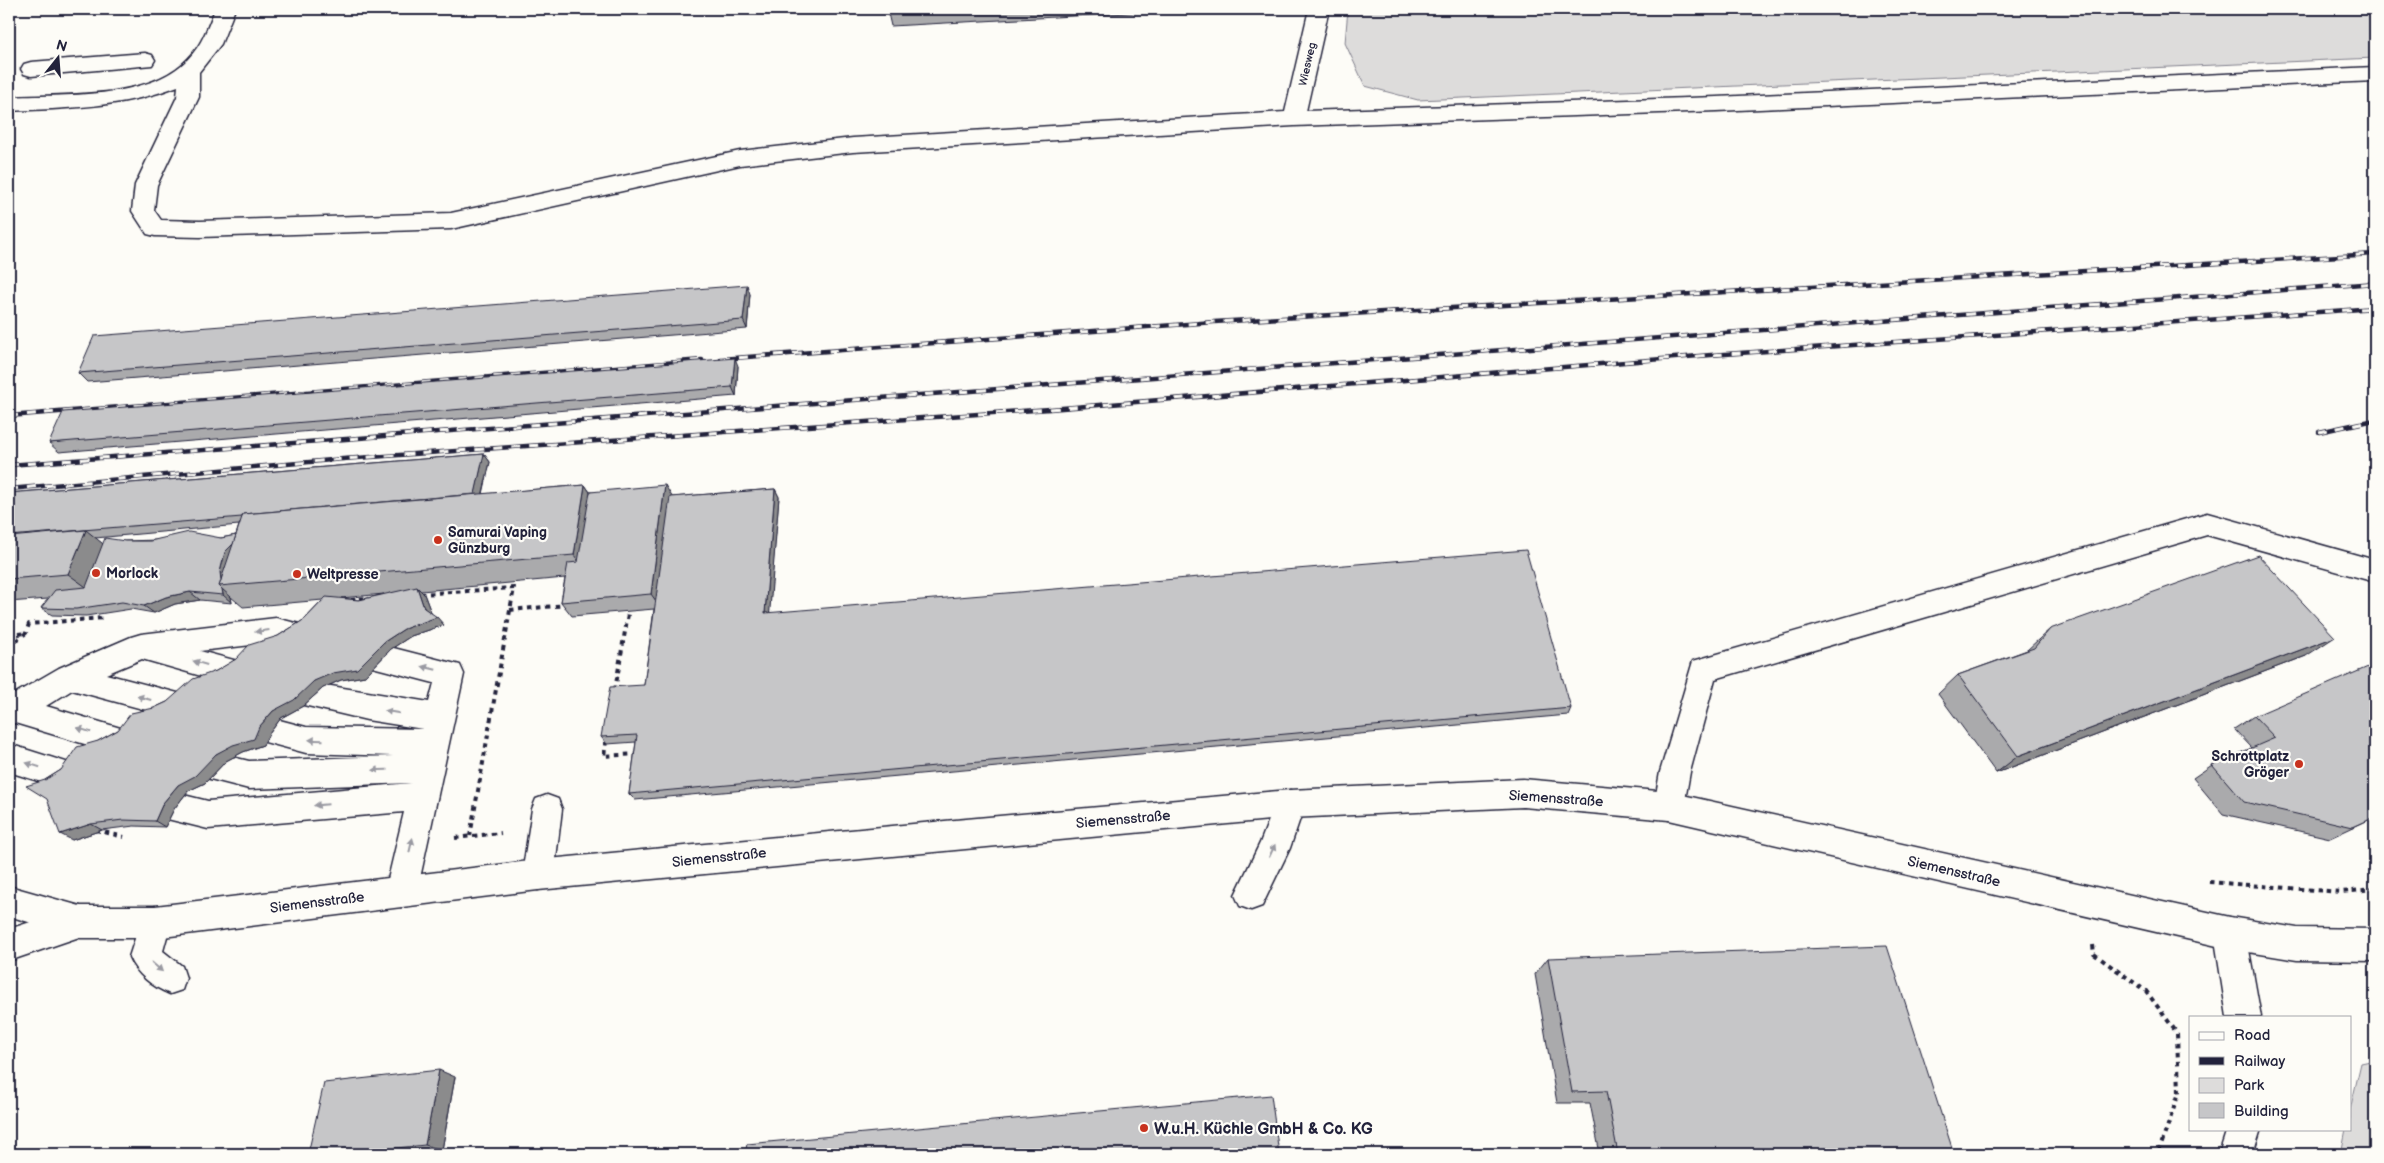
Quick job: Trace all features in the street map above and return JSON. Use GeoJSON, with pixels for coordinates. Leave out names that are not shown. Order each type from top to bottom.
{"type":"FeatureCollection","features":[{"type":"Feature","properties":{"kind":"main road"},"geometry":{"type":"LineString","coordinates":[[9,104],[132,96],[167,85],[189,70],[211,45],[225,9]]}},
{"type":"Feature","properties":{"kind":"main road","name":"Wiesweg"},"geometry":{"type":"LineString","coordinates":[[1294,119],[1319,9]]}},
{"type":"Feature","properties":{"kind":"main road"},"geometry":{"type":"LineString","coordinates":[[31,69],[145,60]]}},
{"type":"Feature","properties":{"kind":"main road"},"geometry":{"type":"LineString","coordinates":[[189,70],[188,97],[146,185],[142,211],[154,228],[200,229],[450,221],[740,158],[853,145],[1294,119],[1717,104],[2375,74]]}},
{"type":"Feature","properties":{"kind":"main road"},"geometry":{"type":"LineString","coordinates":[[1669,806],[1675,772],[1703,670],[2207,524],[2375,571]]}},
{"type":"Feature","properties":{"kind":"main road"},"geometry":{"type":"LineString","coordinates":[[11,711],[69,677],[141,646],[276,630],[450,674],[401,892]]}},
{"type":"Feature","properties":{"kind":"main road"},"geometry":{"type":"LineString","coordinates":[[141,646],[284,688],[396,713],[431,756]]}},
{"type":"Feature","properties":{"kind":"main road"},"geometry":{"type":"LineString","coordinates":[[69,677],[306,740],[431,756]]}},
{"type":"Feature","properties":{"kind":"main road"},"geometry":{"type":"LineString","coordinates":[[11,711],[249,775],[431,756]]}},
{"type":"Feature","properties":{"kind":"main road"},"geometry":{"type":"LineString","coordinates":[[9,758],[130,796],[208,815],[431,756]]}},
{"type":"Feature","properties":{"kind":"main road","name":"Siemensstraße"},"geometry":{"type":"LineString","coordinates":[[9,901],[80,922],[156,922],[538,875],[1290,804],[1523,793],[1669,806],[2230,933],[2297,944],[2375,945]]}},
{"type":"Feature","properties":{"kind":"main road"},"geometry":{"type":"LineString","coordinates":[[1251,895],[1274,848],[1290,804]]}},
{"type":"Feature","properties":{"kind":"main road"},"geometry":{"type":"LineString","coordinates":[[538,875],[547,808]]}},
{"type":"Feature","properties":{"kind":"main road"},"geometry":{"type":"LineString","coordinates":[[9,945],[80,922]]}},
{"type":"Feature","properties":{"kind":"main road"},"geometry":{"type":"LineString","coordinates":[[156,922],[145,957],[170,978]]}},
{"type":"Feature","properties":{"kind":"main road"},"geometry":{"type":"LineString","coordinates":[[2230,933],[2244,1016]]}},
{"type":"Feature","properties":{"kind":"main road"},"geometry":{"type":"LineString","coordinates":[[2236,1154],[2244,1130]]}},
{"type":"Feature","properties":{"kind":"path"},"geometry":{"type":"LineString","coordinates":[[470,836],[514,588],[501,589],[503,584]]}},
{"type":"Feature","properties":{"kind":"path"},"geometry":{"type":"LineString","coordinates":[[370,604],[374,598]]}},
{"type":"Feature","properties":{"kind":"path"},"geometry":{"type":"LineString","coordinates":[[614,695],[630,600]]}},
{"type":"Feature","properties":{"kind":"path"},"geometry":{"type":"LineString","coordinates":[[510,610],[575,605]]}},
{"type":"Feature","properties":{"kind":"path"},"geometry":{"type":"LineString","coordinates":[[9,635],[26,633]]}},
{"type":"Feature","properties":{"kind":"path"},"geometry":{"type":"LineString","coordinates":[[607,732],[604,756],[645,754]]}},
{"type":"Feature","properties":{"kind":"path"},"geometry":{"type":"LineString","coordinates":[[606,742],[615,742]]}},
{"type":"Feature","properties":{"kind":"path"},"geometry":{"type":"LineString","coordinates":[[2219,884],[2341,892],[2375,889]]}},
{"type":"Feature","properties":{"kind":"path"},"geometry":{"type":"LineString","coordinates":[[2086,901],[2094,954],[2146,991],[2176,1033],[2179,1093],[2158,1154]]}},
{"type":"Feature","properties":{"kind":"green space"},"geometry":{"type":"Polygon","coordinates":[[[1348,9],[2375,9],[2375,58],[1418,100],[1365,86],[1345,43],[1348,9]]]}},
{"type":"Feature","properties":{"kind":"green space"},"geometry":{"type":"Polygon","coordinates":[[[2375,1060],[2375,1154],[2341,1154],[2346,1130],[2352,1130],[2352,1101],[2361,1063],[2375,1060]]]}},
{"type":"Feature","properties":{"kind":"building"},"geometry":{"type":"Polygon","coordinates":[[[747,285],[743,320],[78,373],[94,336],[747,285]]]}},
{"type":"Feature","properties":{"kind":"building"},"geometry":{"type":"Polygon","coordinates":[[[735,358],[732,387],[49,443],[63,412],[735,358]]]}},
{"type":"Feature","properties":{"kind":"building"},"geometry":{"type":"Polygon","coordinates":[[[484,454],[475,494],[243,514],[242,517],[9,536],[9,493],[484,454]]]}},
{"type":"Feature","properties":{"kind":"building"},"geometry":{"type":"Polygon","coordinates":[[[585,485],[574,555],[219,586],[243,514],[585,485]]]}},
{"type":"Feature","properties":{"kind":"building"},"geometry":{"type":"Polygon","coordinates":[[[665,485],[651,594],[561,602],[568,563],[578,562],[590,492],[665,485]]]}},
{"type":"Feature","properties":{"kind":"building"},"geometry":{"type":"Polygon","coordinates":[[[775,489],[765,613],[1526,550],[1571,708],[629,794],[637,735],[601,737],[610,687],[644,685],[670,497],[775,489]]]}},
{"type":"Feature","properties":{"kind":"building"},"geometry":{"type":"Polygon","coordinates":[[[86,530],[68,574],[9,579],[9,537],[86,530]]]}},
{"type":"Feature","properties":{"kind":"building"},"geometry":{"type":"Polygon","coordinates":[[[189,532],[221,538],[236,535],[233,544],[225,552],[220,572],[221,580],[219,586],[222,589],[223,595],[190,592],[166,597],[144,606],[122,602],[76,609],[41,608],[55,590],[86,587],[105,538],[125,541],[150,541],[189,532]]]}},
{"type":"Feature","properties":{"kind":"building"},"geometry":{"type":"Polygon","coordinates":[[[2258,555],[2335,637],[2018,756],[1958,675],[2034,648],[2050,629],[2258,555]]]}},
{"type":"Feature","properties":{"kind":"building"},"geometry":{"type":"Polygon","coordinates":[[[417,587],[424,608],[437,617],[404,629],[384,642],[357,669],[333,673],[314,681],[294,700],[273,711],[259,727],[254,739],[233,745],[216,754],[195,776],[178,785],[163,803],[155,821],[123,820],[91,824],[60,834],[47,799],[26,786],[45,780],[61,770],[77,747],[98,741],[118,730],[131,713],[154,708],[167,702],[193,679],[216,671],[236,659],[249,645],[278,636],[305,619],[326,597],[359,600],[417,587]]]}},
{"type":"Feature","properties":{"kind":"building","name":"Schrottplatz Gröger"},"geometry":{"type":"Polygon","coordinates":[[[2375,664],[2375,817],[2353,827],[2244,802],[2212,765],[2275,738],[2254,716],[2375,664]]]}},
{"type":"Feature","properties":{"kind":"building"},"geometry":{"type":"Polygon","coordinates":[[[1887,946],[1954,1154],[1618,1154],[1606,1091],[1572,1092],[1548,958],[1887,946]]]}},
{"type":"Feature","properties":{"kind":"building"},"geometry":{"type":"Polygon","coordinates":[[[439,1070],[425,1145],[340,1154],[308,1154],[324,1083],[439,1070]]]}},
{"type":"Feature","properties":{"kind":"building","name":"W.u.H. Küchle GmbH & Co. KG"},"geometry":{"type":"Polygon","coordinates":[[[1271,1095],[1279,1154],[745,1154],[747,1144],[1271,1095]]]}},
{"type":"Feature","properties":{"kind":"railway"},"geometry":{"type":"LineString","coordinates":[[721,359],[1214,322],[2375,254]]}},
{"type":"Feature","properties":{"kind":"railway"},"geometry":{"type":"LineString","coordinates":[[9,465],[2375,283]]}},
{"type":"Feature","properties":{"kind":"railway"},"geometry":{"type":"LineString","coordinates":[[9,489],[343,459],[1050,409],[1711,355],[2375,308]]}},
{"type":"Feature","properties":{"kind":"railway"},"geometry":{"type":"LineString","coordinates":[[9,416],[702,360]]}},
{"type":"Feature","properties":{"kind":"railway"},"geometry":{"type":"LineString","coordinates":[[2319,432],[2375,420]]}},
{"type":"Feature","properties":{"kind":"place","name":"Samurai Vaping Günzburg"},"geometry":{"type":"Point","coordinates":[438,540]}},
{"type":"Feature","properties":{"kind":"place","name":"Morlock"},"geometry":{"type":"Point","coordinates":[96,573]}},
{"type":"Feature","properties":{"kind":"place","name":"Weltpresse"},"geometry":{"type":"Point","coordinates":[297,574]}},
{"type":"Feature","properties":{"kind":"place","name":"Schrottplatz Gröger"},"geometry":{"type":"Point","coordinates":[2299,764]}},
{"type":"Feature","properties":{"kind":"place","name":"W.u.H. Küchle GmbH & Co. KG"},"geometry":{"type":"Point","coordinates":[1144,1128]}}]}
